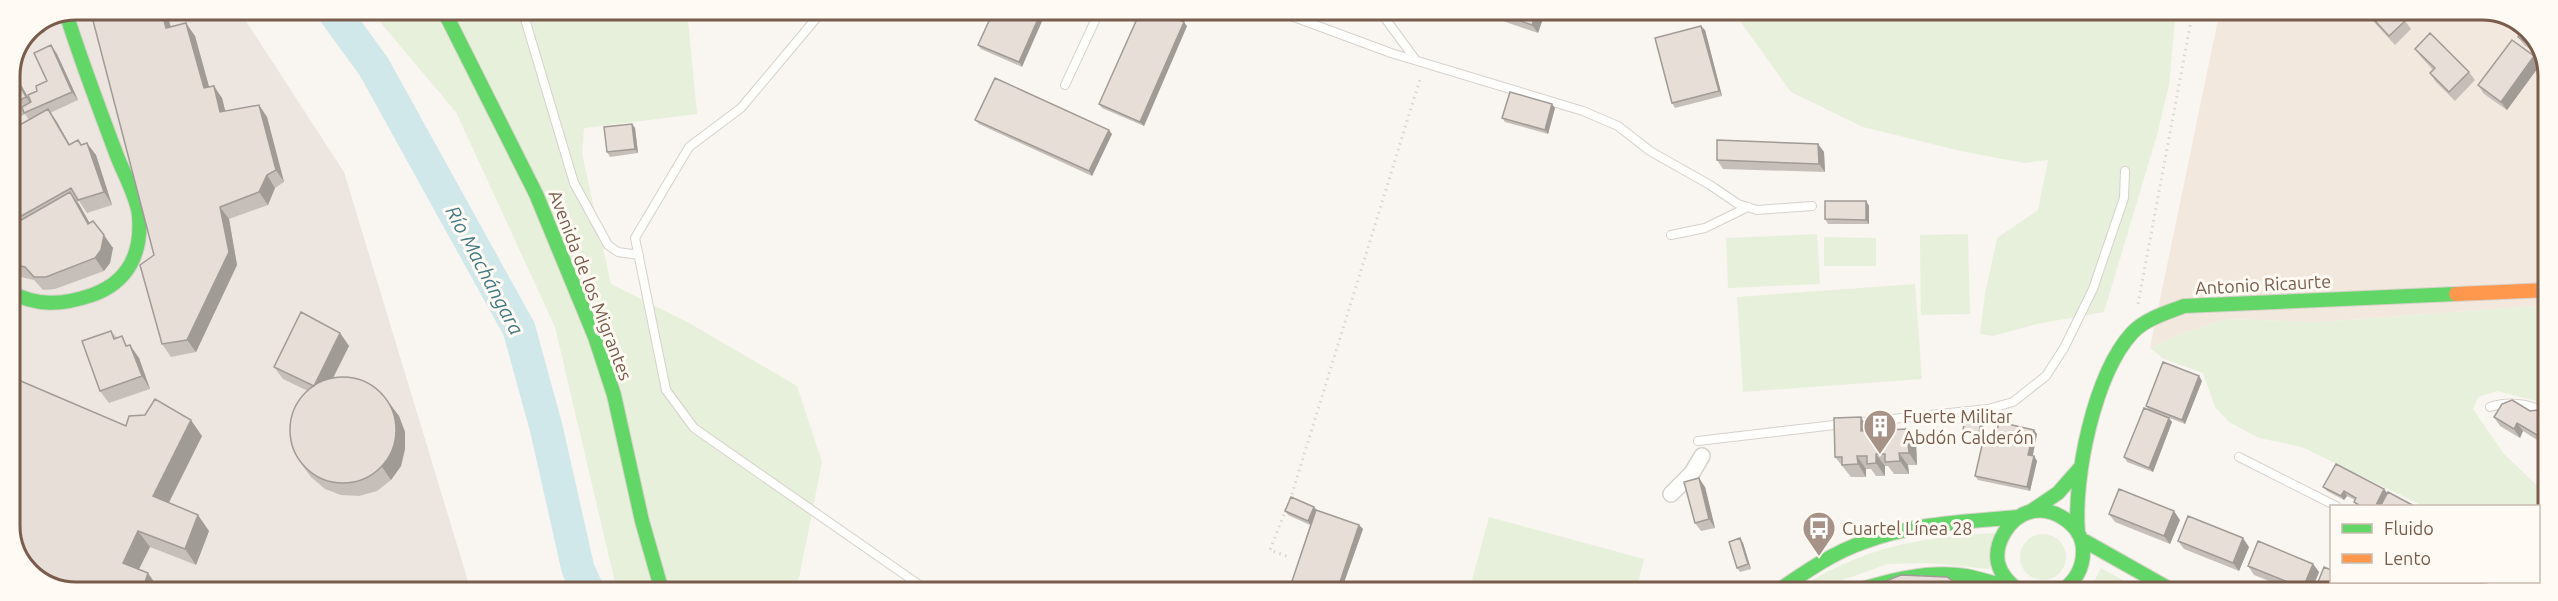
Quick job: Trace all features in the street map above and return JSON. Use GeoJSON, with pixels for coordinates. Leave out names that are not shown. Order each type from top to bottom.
{"type":"FeatureCollection","features":[{"type":"Feature","properties":{"kind":"main road","name":"Avenida de los Migrantes"},"geometry":{"type":"LineString","coordinates":[[449,20],[503,122],[543,205],[579,293],[613,390],[633,484],[660,582]]}},
{"type":"Feature","properties":{"kind":"main road"},"geometry":{"type":"LineString","coordinates":[[20,298],[42,306],[61,305],[102,291],[128,271],[135,259],[139,240],[139,213],[133,194],[79,56],[68,21]]}},
{"type":"Feature","properties":{"kind":"main road","name":"Antonio Ricaurte"},"geometry":{"type":"LineString","coordinates":[[2073,582],[2080,571],[2083,559],[2077,498],[2080,468],[2107,375],[2116,352],[2133,332],[2157,316],[2184,306],[2538,290]]}},
{"type":"Feature","properties":{"kind":"main road","name":"Antonio Ricaurte"},"geometry":{"type":"LineString","coordinates":[[2024,514],[2049,502],[2063,490],[2080,468]]}},
{"type":"Feature","properties":{"kind":"main road"},"geometry":{"type":"LineString","coordinates":[[1791,582],[1830,556],[1877,537],[1954,524],[2050,512],[2069,522],[2080,536],[2158,582]]}},
{"type":"Feature","properties":{"kind":"main road"},"geometry":{"type":"LineString","coordinates":[[2009,582],[1999,566],[1997,552],[2000,538],[2007,526],[2024,514]]}},
{"type":"Feature","properties":{"kind":"main road"},"geometry":{"type":"LineString","coordinates":[[1883,582],[1926,576],[1963,576],[1986,582]]}},
{"type":"Feature","properties":{"kind":"street"},"geometry":{"type":"LineString","coordinates":[[1671,494],[1692,473],[1702,456]]}},
{"type":"Feature","properties":{"kind":"lane"},"geometry":{"type":"LineString","coordinates":[[525,20],[574,183],[608,244],[618,252],[639,255]]}},
{"type":"Feature","properties":{"kind":"lane"},"geometry":{"type":"LineString","coordinates":[[815,20],[741,108],[689,147],[635,238],[666,390],[694,428],[915,582]]}},
{"type":"Feature","properties":{"kind":"lane"},"geometry":{"type":"LineString","coordinates":[[1065,85],[1095,20]]}},
{"type":"Feature","properties":{"kind":"lane"},"geometry":{"type":"LineString","coordinates":[[1303,20],[1415,60],[1584,111],[1618,126],[1650,151],[1710,185],[1738,204],[1757,210],[1812,206]]}},
{"type":"Feature","properties":{"kind":"lane"},"geometry":{"type":"LineString","coordinates":[[1386,20],[1415,60]]}},
{"type":"Feature","properties":{"kind":"lane"},"geometry":{"type":"LineString","coordinates":[[1698,441],[1988,409],[2013,402],[2046,376],[2064,348],[2093,289],[2124,198],[2125,171]]}},
{"type":"Feature","properties":{"kind":"lane"},"geometry":{"type":"LineString","coordinates":[[1671,235],[1705,228],[1748,207]]}},
{"type":"Feature","properties":{"kind":"lane"},"geometry":{"type":"LineString","coordinates":[[2490,407],[2500,403],[2522,403],[2538,409]]}},
{"type":"Feature","properties":{"kind":"lane"},"geometry":{"type":"LineString","coordinates":[[2239,458],[2332,505]]}},
{"type":"Feature","properties":{"kind":"path"},"geometry":{"type":"LineString","coordinates":[[2133,332],[2191,20]]}},
{"type":"Feature","properties":{"kind":"path"},"geometry":{"type":"LineString","coordinates":[[1289,557],[1270,550],[1291,498],[1425,63]]}},
{"type":"Feature","properties":{"kind":"shaded area"},"geometry":{"type":"Polygon","coordinates":[[[245,20],[344,172],[468,582],[76,582],[58,579],[41,570],[27,553],[20,529],[20,76],[24,54],[29,44],[44,29],[65,21],[245,20]]]}},
{"type":"Feature","properties":{"kind":"shaded area"},"geometry":{"type":"Polygon","coordinates":[[[2218,20],[2482,20],[2504,24],[2525,39],[2534,54],[2538,72],[2538,306],[2320,322],[2226,319],[2178,335],[2150,348],[2218,20]]]}},
{"type":"Feature","properties":{"kind":"green space"},"geometry":{"type":"Polygon","coordinates":[[[378,20],[688,20],[697,114],[584,128],[582,154],[611,284],[689,323],[797,386],[822,462],[799,578],[794,582],[615,582],[555,327],[456,112],[378,20]]]}},
{"type":"Feature","properties":{"kind":"green space"},"geometry":{"type":"Polygon","coordinates":[[[1739,20],[2175,20],[2169,85],[2157,135],[2104,312],[2037,324],[1993,336],[1980,334],[1985,294],[1997,238],[2038,210],[2048,160],[2025,163],[1965,152],[1863,127],[1791,92],[1739,20]]]}},
{"type":"Feature","properties":{"kind":"green space"},"geometry":{"type":"Polygon","coordinates":[[[1817,234],[1820,284],[1728,288],[1726,238],[1817,234]]]}},
{"type":"Feature","properties":{"kind":"green space"},"geometry":{"type":"Polygon","coordinates":[[[1968,234],[1970,314],[1921,315],[1920,235],[1968,234]]]}},
{"type":"Feature","properties":{"kind":"green space"},"geometry":{"type":"Polygon","coordinates":[[[1824,237],[1876,238],[1876,266],[1824,266],[1824,237]]]}},
{"type":"Feature","properties":{"kind":"green space"},"geometry":{"type":"Polygon","coordinates":[[[1915,284],[1922,379],[1743,392],[1737,297],[1915,284]]]}},
{"type":"Feature","properties":{"kind":"green space"},"geometry":{"type":"Polygon","coordinates":[[[2538,306],[2538,401],[2497,391],[2478,397],[2473,409],[2504,454],[2538,486],[2538,505],[2421,505],[2302,447],[2259,438],[2229,422],[2215,407],[2203,373],[2164,359],[2150,348],[2178,335],[2226,319],[2320,322],[2538,306]]]}},
{"type":"Feature","properties":{"kind":"green space"},"geometry":{"type":"Polygon","coordinates":[[[1489,517],[1644,559],[1638,582],[1471,582],[1489,517]]]}},
{"type":"Feature","properties":{"kind":"green space"},"geometry":{"type":"Polygon","coordinates":[[[1994,533],[1990,569],[1928,563],[1888,564],[1837,582],[1810,582],[1865,555],[1913,542],[1994,533]]]}},
{"type":"Feature","properties":{"kind":"green space"},"geometry":{"type":"Polygon","coordinates":[[[2043,534],[2059,541],[2066,557],[2059,573],[2043,580],[2027,573],[2020,557],[2027,541],[2043,534]]]}},
{"type":"Feature","properties":{"kind":"green space"},"geometry":{"type":"Polygon","coordinates":[[[2101,568],[2126,582],[2094,582],[2101,568]]]}},
{"type":"Feature","properties":{"kind":"building"},"geometry":{"type":"Polygon","coordinates":[[[93,20],[164,20],[166,28],[186,23],[204,88],[214,86],[220,112],[259,105],[276,170],[267,175],[259,192],[220,207],[229,252],[187,340],[162,344],[140,265],[154,255],[93,20]]]}},
{"type":"Feature","properties":{"kind":"building"},"geometry":{"type":"Polygon","coordinates":[[[989,20],[1038,20],[1019,62],[978,45],[989,20]]]}},
{"type":"Feature","properties":{"kind":"building"},"geometry":{"type":"Polygon","coordinates":[[[1137,20],[1184,22],[1140,122],[1099,104],[1137,20]]]}},
{"type":"Feature","properties":{"kind":"building"},"geometry":{"type":"Polygon","coordinates":[[[1518,20],[1534,20],[1532,25],[1518,20]]]}},
{"type":"Feature","properties":{"kind":"building"},"geometry":{"type":"Polygon","coordinates":[[[2374,20],[2404,20],[2405,21],[2389,36],[2374,20]]]}},
{"type":"Feature","properties":{"kind":"building"},"geometry":{"type":"Polygon","coordinates":[[[1701,26],[1719,91],[1672,103],[1655,38],[1701,26]]]}},
{"type":"Feature","properties":{"kind":"building"},"geometry":{"type":"Polygon","coordinates":[[[2430,33],[2469,72],[2449,92],[2430,73],[2435,68],[2415,49],[2430,33]]]}},
{"type":"Feature","properties":{"kind":"building"},"geometry":{"type":"Polygon","coordinates":[[[2520,34],[2528,44],[2518,37],[2520,34]]]}},
{"type":"Feature","properties":{"kind":"building"},"geometry":{"type":"Polygon","coordinates":[[[2512,40],[2534,56],[2501,102],[2478,85],[2512,40]]]}},
{"type":"Feature","properties":{"kind":"building"},"geometry":{"type":"Polygon","coordinates":[[[51,45],[72,92],[24,113],[22,107],[31,102],[28,95],[37,91],[36,86],[47,81],[34,53],[51,45]]]}},
{"type":"Feature","properties":{"kind":"building"},"geometry":{"type":"Polygon","coordinates":[[[995,78],[1109,130],[1089,171],[975,120],[995,78]]]}},
{"type":"Feature","properties":{"kind":"building"},"geometry":{"type":"Polygon","coordinates":[[[20,86],[26,97],[20,100],[20,86]]]}},
{"type":"Feature","properties":{"kind":"building"},"geometry":{"type":"Polygon","coordinates":[[[1510,92],[1552,104],[1545,130],[1502,118],[1510,92]]]}},
{"type":"Feature","properties":{"kind":"building"},"geometry":{"type":"Polygon","coordinates":[[[48,109],[69,145],[78,140],[81,145],[87,143],[104,192],[78,200],[71,188],[20,217],[20,125],[48,109]]]}},
{"type":"Feature","properties":{"kind":"building"},"geometry":{"type":"Polygon","coordinates":[[[632,124],[635,149],[607,152],[604,127],[632,124]]]}},
{"type":"Feature","properties":{"kind":"building"},"geometry":{"type":"Polygon","coordinates":[[[1717,140],[1818,144],[1819,164],[1717,160],[1717,140]]]}},
{"type":"Feature","properties":{"kind":"building"},"geometry":{"type":"Polygon","coordinates":[[[70,192],[88,224],[93,221],[104,235],[101,250],[95,258],[46,277],[34,277],[25,267],[20,266],[20,221],[70,192]]]}},
{"type":"Feature","properties":{"kind":"building"},"geometry":{"type":"Polygon","coordinates":[[[1825,201],[1866,201],[1866,220],[1825,219],[1825,201]]]}},
{"type":"Feature","properties":{"kind":"building"},"geometry":{"type":"Polygon","coordinates":[[[301,312],[340,333],[314,386],[274,367],[301,312]]]}},
{"type":"Feature","properties":{"kind":"building"},"geometry":{"type":"Polygon","coordinates":[[[111,331],[114,339],[122,336],[126,346],[130,345],[142,376],[100,391],[82,341],[111,331]]]}},
{"type":"Feature","properties":{"kind":"building"},"geometry":{"type":"Polygon","coordinates":[[[2163,362],[2199,376],[2182,420],[2146,406],[2163,362]]]}},
{"type":"Feature","properties":{"kind":"building"},"geometry":{"type":"Polygon","coordinates":[[[343,377],[363,381],[381,392],[392,410],[396,430],[392,450],[381,468],[363,479],[343,483],[323,479],[305,468],[294,450],[290,430],[294,410],[305,392],[323,381],[343,377]]]}},
{"type":"Feature","properties":{"kind":"building"},"geometry":{"type":"Polygon","coordinates":[[[20,381],[126,426],[129,416],[145,415],[155,399],[191,420],[153,496],[198,515],[185,549],[138,531],[123,563],[148,573],[145,582],[76,582],[58,579],[41,570],[27,553],[20,529],[20,381]]]}},
{"type":"Feature","properties":{"kind":"building"},"geometry":{"type":"Polygon","coordinates":[[[2512,400],[2530,411],[2538,410],[2538,435],[2517,423],[2514,429],[2494,417],[2502,404],[2512,400]]]}},
{"type":"Feature","properties":{"kind":"building"},"geometry":{"type":"Polygon","coordinates":[[[2144,408],[2169,418],[2149,468],[2124,457],[2144,408]]]}},
{"type":"Feature","properties":{"kind":"building"},"geometry":{"type":"Polygon","coordinates":[[[1966,414],[1982,417],[1979,433],[1963,430],[1966,414]]]}},
{"type":"Feature","properties":{"kind":"building"},"geometry":{"type":"Polygon","coordinates":[[[1861,417],[1861,431],[1907,429],[1909,453],[1899,453],[1900,461],[1885,462],[1885,454],[1876,454],[1876,463],[1867,464],[1867,456],[1857,456],[1858,464],[1842,465],[1842,457],[1835,457],[1834,418],[1861,417]]]}},
{"type":"Feature","properties":{"kind":"building"},"geometry":{"type":"Polygon","coordinates":[[[1999,422],[2034,430],[2028,455],[2034,456],[2027,487],[1975,476],[1983,441],[1994,443],[1999,422]]]}},
{"type":"Feature","properties":{"kind":"building"},"geometry":{"type":"Polygon","coordinates":[[[2336,464],[2384,489],[2376,505],[2359,505],[2354,502],[2356,498],[2344,491],[2341,496],[2323,487],[2336,464]]]}},
{"type":"Feature","properties":{"kind":"building"},"geometry":{"type":"Polygon","coordinates":[[[1699,478],[1709,519],[1695,523],[1684,482],[1699,478]]]}},
{"type":"Feature","properties":{"kind":"building"},"geometry":{"type":"Polygon","coordinates":[[[2119,489],[2174,511],[2164,536],[2109,514],[2119,489]]]}},
{"type":"Feature","properties":{"kind":"building"},"geometry":{"type":"Polygon","coordinates":[[[2388,492],[2412,505],[2381,505],[2388,492]]]}},
{"type":"Feature","properties":{"kind":"building"},"geometry":{"type":"Polygon","coordinates":[[[1291,497],[1314,507],[1308,521],[1285,511],[1291,497]]]}},
{"type":"Feature","properties":{"kind":"building"},"geometry":{"type":"Polygon","coordinates":[[[1316,510],[1359,525],[1340,582],[1292,581],[1316,510]]]}},
{"type":"Feature","properties":{"kind":"building"},"geometry":{"type":"Polygon","coordinates":[[[2188,516],[2243,538],[2233,563],[2178,541],[2188,516]]]}},
{"type":"Feature","properties":{"kind":"building"},"geometry":{"type":"Polygon","coordinates":[[[1740,538],[1748,564],[1737,568],[1729,542],[1740,538]]]}},
{"type":"Feature","properties":{"kind":"building"},"geometry":{"type":"Polygon","coordinates":[[[2258,541],[2313,564],[2306,582],[2288,582],[2248,566],[2258,541]]]}},
{"type":"Feature","properties":{"kind":"building"},"geometry":{"type":"Polygon","coordinates":[[[2324,567],[2330,570],[2330,582],[2318,582],[2324,567]]]}},
{"type":"Feature","properties":{"kind":"building"},"geometry":{"type":"Polygon","coordinates":[[[1901,575],[1947,577],[1954,582],[1884,582],[1901,575]]]}},
{"type":"Feature","properties":{"kind":"waterway","name":"Río Machángara"},"geometry":{"type":"LineString","coordinates":[[340,20],[374,67],[519,329],[546,427],[578,569],[584,582]]}},
{"type":"Feature","properties":{"kind":"traffic: fast"},"geometry":{"type":"LineString","coordinates":[[449,20],[536,194],[595,337],[614,395],[642,521],[659,582]]}},
{"type":"Feature","properties":{"kind":"traffic: fast"},"geometry":{"type":"LineString","coordinates":[[20,296],[50,303],[71,301],[92,295],[105,289],[124,274],[138,242],[139,216],[136,202],[69,21]]}},
{"type":"Feature","properties":{"kind":"traffic: fast"},"geometry":{"type":"LineString","coordinates":[[2078,533],[2079,484],[2089,428],[2097,400],[2119,351],[2132,333],[2143,324],[2184,306],[2456,294]]}},
{"type":"Feature","properties":{"kind":"traffic: fast"},"geometry":{"type":"LineString","coordinates":[[2030,512],[2058,493],[2080,468]]}},
{"type":"Feature","properties":{"kind":"traffic: fast"},"geometry":{"type":"LineString","coordinates":[[2010,582],[2001,572],[1997,555],[1998,547],[2004,532],[2015,520],[2029,512],[2038,511],[2056,514],[2065,519],[2078,532],[2083,556],[2080,568],[2072,582]]}},
{"type":"Feature","properties":{"kind":"traffic: fast"},"geometry":{"type":"LineString","coordinates":[[1791,582],[1829,558],[1883,536],[1940,524],[2018,517]]}},
{"type":"Feature","properties":{"kind":"traffic: fast"},"geometry":{"type":"LineString","coordinates":[[2081,539],[2157,582]]}},
{"type":"Feature","properties":{"kind":"traffic: fast"},"geometry":{"type":"LineString","coordinates":[[1890,582],[1937,574],[1966,576],[1989,582]]}},
{"type":"Feature","properties":{"kind":"traffic: slow"},"geometry":{"type":"LineString","coordinates":[[2456,294],[2538,290]]}},
{"type":"Feature","properties":{"kind":"place","name":"Fuerte Militar Abdón Calderón"},"geometry":{"type":"Point","coordinates":[1880,455]}},
{"type":"Feature","properties":{"kind":"place","name":"Cuartel Línea 28"},"geometry":{"type":"Point","coordinates":[1819,557]}}]}
